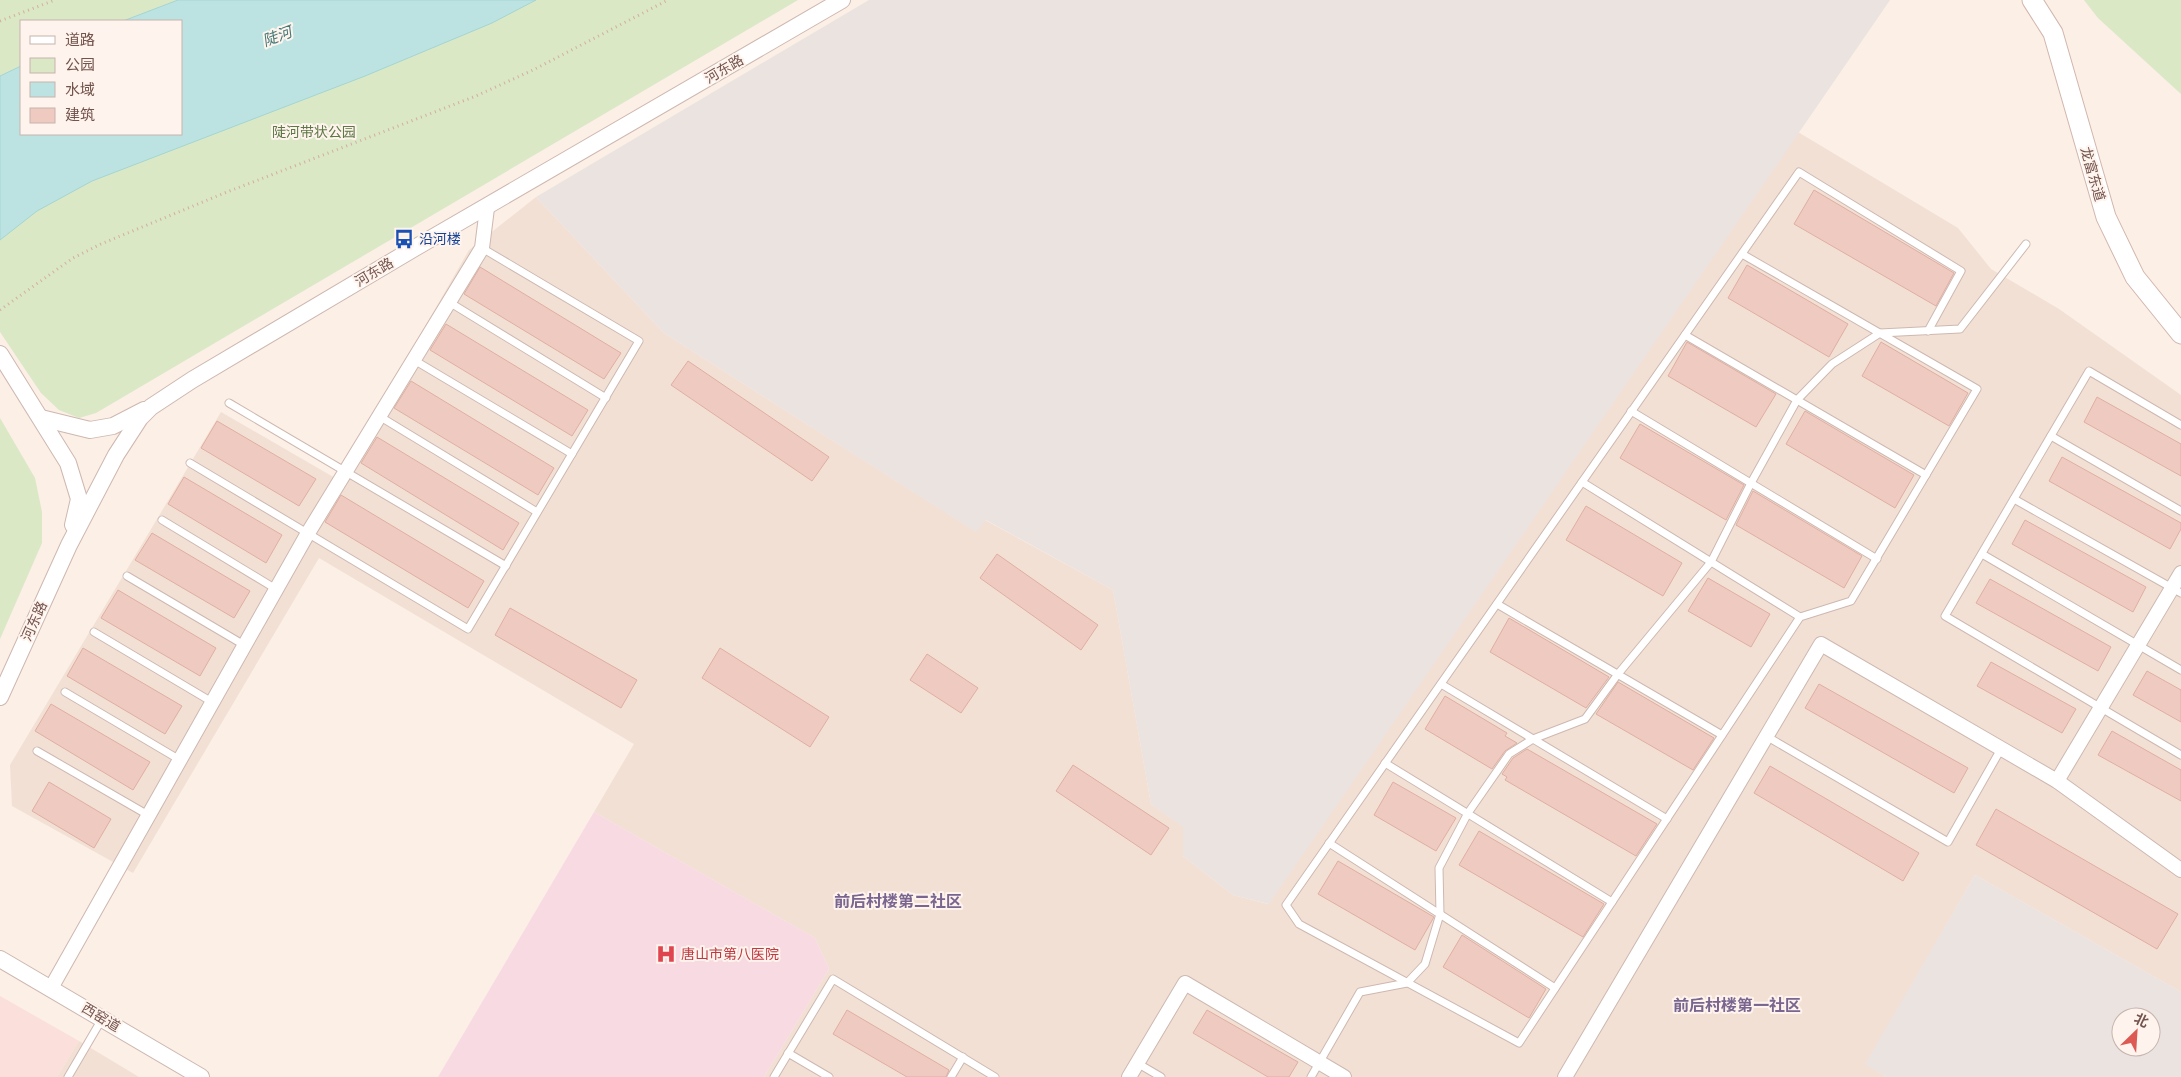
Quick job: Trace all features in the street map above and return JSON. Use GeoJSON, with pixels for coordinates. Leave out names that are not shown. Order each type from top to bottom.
{"type":"FeatureCollection","features":[{"type":"Feature","properties":{"kind":"main road","name":"龙富东道"},"geometry":{"type":"LineString","coordinates":[[2032,0],[2053,33],[2106,217],[2135,277],[2181,334]]}},
{"type":"Feature","properties":{"kind":"street","name":"河东路"},"geometry":{"type":"LineString","coordinates":[[0,698],[69,544],[116,455],[140,418],[151,407],[192,380],[404,254],[487,208],[842,0]]}},
{"type":"Feature","properties":{"kind":"street"},"geometry":{"type":"LineString","coordinates":[[51,988],[308,533],[482,248],[487,208]]}},
{"type":"Feature","properties":{"kind":"street","name":"河东路"},"geometry":{"type":"LineString","coordinates":[[0,354],[68,463],[79,499],[69,544]]}},
{"type":"Feature","properties":{"kind":"street"},"geometry":{"type":"LineString","coordinates":[[41,418],[90,430],[113,426],[151,407]]}},
{"type":"Feature","properties":{"kind":"street"},"geometry":{"type":"LineString","coordinates":[[2057,780],[2138,645],[2177,590],[2181,573]]}},
{"type":"Feature","properties":{"kind":"street"},"geometry":{"type":"LineString","coordinates":[[1566,1077],[1821,644],[2057,780],[2181,870]]}},
{"type":"Feature","properties":{"kind":"street","name":"西窑道"},"geometry":{"type":"LineString","coordinates":[[0,959],[201,1077]]}},
{"type":"Feature","properties":{"kind":"street"},"geometry":{"type":"LineString","coordinates":[[1129,1077],[1185,983],[1344,1077]]}},
{"type":"Feature","properties":{"kind":"lane"},"geometry":{"type":"LineString","coordinates":[[1742,254],[1977,389],[1852,601],[1800,617],[1519,1043],[1299,924],[1286,905],[1799,172],[1961,271],[1928,331]]}},
{"type":"Feature","properties":{"kind":"lane"},"geometry":{"type":"LineString","coordinates":[[1311,1077],[1360,992],[1407,983],[1425,964],[1440,914],[1439,868],[1468,813],[1509,754],[1532,739],[1585,719],[1618,674],[1711,562],[1751,483],[1797,400],[1832,364],[1880,333],[1960,329],[2026,244]]}},
{"type":"Feature","properties":{"kind":"lane"},"geometry":{"type":"LineString","coordinates":[[190,464],[468,629],[639,341],[482,248]]}},
{"type":"Feature","properties":{"kind":"lane"},"geometry":{"type":"LineString","coordinates":[[449,302],[606,398]]}},
{"type":"Feature","properties":{"kind":"lane"},"geometry":{"type":"LineString","coordinates":[[1685,334],[1926,476]]}},
{"type":"Feature","properties":{"kind":"lane"},"geometry":{"type":"LineString","coordinates":[[414,360],[572,454]]}},
{"type":"Feature","properties":{"kind":"lane"},"geometry":{"type":"LineString","coordinates":[[2181,425],[2089,371],[1945,616],[2181,755]]}},
{"type":"Feature","properties":{"kind":"lane"},"geometry":{"type":"LineString","coordinates":[[229,402],[506,566]]}},
{"type":"Feature","properties":{"kind":"lane"},"geometry":{"type":"LineString","coordinates":[[1631,411],[1877,559]]}},
{"type":"Feature","properties":{"kind":"lane"},"geometry":{"type":"LineString","coordinates":[[379,416],[538,512]]}},
{"type":"Feature","properties":{"kind":"lane"},"geometry":{"type":"LineString","coordinates":[[2051,436],[2181,512]]}},
{"type":"Feature","properties":{"kind":"lane"},"geometry":{"type":"LineString","coordinates":[[1582,482],[1800,617]]}},
{"type":"Feature","properties":{"kind":"lane"},"geometry":{"type":"LineString","coordinates":[[2014,499],[2177,590]]}},
{"type":"Feature","properties":{"kind":"lane"},"geometry":{"type":"LineString","coordinates":[[162,520],[276,590]]}},
{"type":"Feature","properties":{"kind":"lane"},"geometry":{"type":"LineString","coordinates":[[1982,554],[2181,670]]}},
{"type":"Feature","properties":{"kind":"lane"},"geometry":{"type":"LineString","coordinates":[[127,576],[244,646]]}},
{"type":"Feature","properties":{"kind":"lane"},"geometry":{"type":"LineString","coordinates":[[1497,604],[1722,735]]}},
{"type":"Feature","properties":{"kind":"lane"},"geometry":{"type":"LineString","coordinates":[[94,632],[212,702]]}},
{"type":"Feature","properties":{"kind":"lane"},"geometry":{"type":"LineString","coordinates":[[1441,684],[1667,819]]}},
{"type":"Feature","properties":{"kind":"lane"},"geometry":{"type":"LineString","coordinates":[[65,692],[180,760]]}},
{"type":"Feature","properties":{"kind":"lane"},"geometry":{"type":"LineString","coordinates":[[1766,736],[1948,842],[2001,749]]}},
{"type":"Feature","properties":{"kind":"lane"},"geometry":{"type":"LineString","coordinates":[[37,751],[148,816]]}},
{"type":"Feature","properties":{"kind":"lane"},"geometry":{"type":"LineString","coordinates":[[1385,763],[1612,902]]}},
{"type":"Feature","properties":{"kind":"lane"},"geometry":{"type":"LineString","coordinates":[[1329,843],[1556,988]]}},
{"type":"Feature","properties":{"kind":"lane"},"geometry":{"type":"LineString","coordinates":[[774,1077],[833,979],[996,1077]]}},
{"type":"Feature","properties":{"kind":"lane"},"geometry":{"type":"LineString","coordinates":[[68,1077],[102,1018]]}},
{"type":"Feature","properties":{"kind":"lane"},"geometry":{"type":"LineString","coordinates":[[788,1053],[829,1077]]}},
{"type":"Feature","properties":{"kind":"lane"},"geometry":{"type":"LineString","coordinates":[[951,1077],[963,1058]]}},
{"type":"Feature","properties":{"kind":"lane"},"geometry":{"type":"LineString","coordinates":[[1137,1063],[1161,1077]]}},
{"type":"Feature","properties":{"kind":"path"},"geometry":{"type":"LineString","coordinates":[[0,22],[55,0]]}},
{"type":"Feature","properties":{"kind":"path"},"geometry":{"type":"LineString","coordinates":[[0,310],[73,258],[101,244],[227,192],[476,96],[533,70],[668,0]]}},
{"type":"Feature","properties":{"kind":"shaded area"},"geometry":{"type":"Polygon","coordinates":[[[869,0],[1890,0],[1269,904],[1233,895],[1183,856],[1183,827],[1151,804],[1113,590],[986,520],[976,532],[664,333],[536,197],[869,0]]]}},
{"type":"Feature","properties":{"kind":"shaded area"},"geometry":{"type":"Polygon","coordinates":[[[1798,132],[1958,228],[1991,269],[2059,309],[2181,395],[2181,992],[1975,875],[1866,1064],[1886,1077],[764,1077],[829,969],[815,938],[594,812],[634,744],[319,558],[133,873],[12,806],[10,765],[221,412],[342,482],[415,344],[469,250],[536,197],[664,333],[975,531],[985,520],[1113,590],[1151,804],[1184,827],[1183,856],[1233,895],[1268,904],[1798,132]]]}},
{"type":"Feature","properties":{"kind":"shaded area","name":"唐山市第八医院"},"geometry":{"type":"Polygon","coordinates":[[[594,812],[815,938],[829,969],[764,1077],[438,1077],[594,812]]]}},
{"type":"Feature","properties":{"kind":"shaded area"},"geometry":{"type":"Polygon","coordinates":[[[1975,875],[2181,992],[2181,1077],[1886,1077],[1865,1064],[1975,875]]]}},
{"type":"Feature","properties":{"kind":"shaded area"},"geometry":{"type":"Polygon","coordinates":[[[0,996],[79,1041],[57,1077],[0,1077],[0,996]]]}},
{"type":"Feature","properties":{"kind":"shaded area"},"geometry":{"type":"Polygon","coordinates":[[[79,1041],[139,1077],[57,1077],[79,1041]]]}},
{"type":"Feature","properties":{"kind":"green space","name":"陡河带状公园"},"geometry":{"type":"Polygon","coordinates":[[[0,0],[798,0],[96,413],[79,418],[59,410],[41,393],[0,332],[0,0]]]}},
{"type":"Feature","properties":{"kind":"green space"},"geometry":{"type":"Polygon","coordinates":[[[2084,0],[2181,0],[2181,94],[2098,18],[2084,0]]]}},
{"type":"Feature","properties":{"kind":"green space"},"geometry":{"type":"Polygon","coordinates":[[[0,418],[35,478],[42,512],[42,543],[0,639],[0,418]]]}},
{"type":"Feature","properties":{"kind":"water","name":"陡河"},"geometry":{"type":"Polygon","coordinates":[[[178,0],[536,0],[492,23],[365,76],[92,181],[37,211],[0,240],[0,76],[20,66],[20,135],[182,135],[182,20],[126,20],[178,0]]]}},
{"type":"Feature","properties":{"kind":"building"},"geometry":{"type":"Polygon","coordinates":[[[1814,190],[1954,273],[1936,306],[1794,224],[1814,190]]]}},
{"type":"Feature","properties":{"kind":"building"},"geometry":{"type":"Polygon","coordinates":[[[1747,265],[1848,324],[1829,357],[1728,298],[1747,265]]]}},
{"type":"Feature","properties":{"kind":"building"},"geometry":{"type":"Polygon","coordinates":[[[480,267],[621,353],[604,379],[464,294],[480,267]]]}},
{"type":"Feature","properties":{"kind":"building"},"geometry":{"type":"Polygon","coordinates":[[[446,324],[588,410],[572,436],[430,350],[446,324]]]}},
{"type":"Feature","properties":{"kind":"building"},"geometry":{"type":"Polygon","coordinates":[[[1687,342],[1776,394],[1756,427],[1668,376],[1687,342]]]}},
{"type":"Feature","properties":{"kind":"building"},"geometry":{"type":"Polygon","coordinates":[[[1881,342],[1968,393],[1949,426],[1862,376],[1881,342]]]}},
{"type":"Feature","properties":{"kind":"building"},"geometry":{"type":"Polygon","coordinates":[[[688,361],[829,457],[812,481],[671,385],[688,361]]]}},
{"type":"Feature","properties":{"kind":"building"},"geometry":{"type":"Polygon","coordinates":[[[411,381],[554,468],[538,495],[394,408],[411,381]]]}},
{"type":"Feature","properties":{"kind":"building"},"geometry":{"type":"Polygon","coordinates":[[[2097,397],[2181,444],[2181,476],[2084,422],[2097,397]]]}},
{"type":"Feature","properties":{"kind":"building"},"geometry":{"type":"Polygon","coordinates":[[[1805,411],[1914,475],[1895,508],[1786,444],[1805,411]]]}},
{"type":"Feature","properties":{"kind":"building"},"geometry":{"type":"Polygon","coordinates":[[[217,421],[316,479],[299,506],[201,448],[217,421]]]}},
{"type":"Feature","properties":{"kind":"building"},"geometry":{"type":"Polygon","coordinates":[[[1640,424],[1744,485],[1726,520],[1620,458],[1640,424]]]}},
{"type":"Feature","properties":{"kind":"building"},"geometry":{"type":"Polygon","coordinates":[[[377,437],[519,523],[503,550],[361,463],[377,437]]]}},
{"type":"Feature","properties":{"kind":"building"},"geometry":{"type":"Polygon","coordinates":[[[2062,457],[2181,523],[2181,529],[2170,549],[2049,481],[2062,457]]]}},
{"type":"Feature","properties":{"kind":"building"},"geometry":{"type":"Polygon","coordinates":[[[184,477],[282,535],[266,563],[168,504],[184,477]]]}},
{"type":"Feature","properties":{"kind":"building"},"geometry":{"type":"Polygon","coordinates":[[[1753,491],[1862,556],[1844,588],[1736,525],[1753,491]]]}},
{"type":"Feature","properties":{"kind":"building"},"geometry":{"type":"Polygon","coordinates":[[[341,495],[484,581],[468,608],[325,522],[341,495]]]}},
{"type":"Feature","properties":{"kind":"building"},"geometry":{"type":"Polygon","coordinates":[[[1586,506],[1682,563],[1663,596],[1566,540],[1586,506]]]}},
{"type":"Feature","properties":{"kind":"building"},"geometry":{"type":"Polygon","coordinates":[[[2025,520],[2146,587],[2133,612],[2012,544],[2025,520]]]}},
{"type":"Feature","properties":{"kind":"building"},"geometry":{"type":"Polygon","coordinates":[[[152,533],[250,591],[234,618],[135,560],[152,533]]]}},
{"type":"Feature","properties":{"kind":"building"},"geometry":{"type":"Polygon","coordinates":[[[997,554],[1098,625],[1081,650],[980,578],[997,554]]]}},
{"type":"Feature","properties":{"kind":"building"},"geometry":{"type":"Polygon","coordinates":[[[1708,578],[1770,614],[1751,647],[1688,611],[1708,578]]]}},
{"type":"Feature","properties":{"kind":"building"},"geometry":{"type":"Polygon","coordinates":[[[1990,579],[2111,647],[2098,671],[1976,603],[1990,579]]]}},
{"type":"Feature","properties":{"kind":"building"},"geometry":{"type":"Polygon","coordinates":[[[118,590],[216,648],[200,676],[101,618],[118,590]]]}},
{"type":"Feature","properties":{"kind":"building"},"geometry":{"type":"Polygon","coordinates":[[[510,608],[637,680],[621,708],[495,635],[510,608]]]}},
{"type":"Feature","properties":{"kind":"building"},"geometry":{"type":"Polygon","coordinates":[[[1509,618],[1609,677],[1586,708],[1490,652],[1509,618]]]}},
{"type":"Feature","properties":{"kind":"building"},"geometry":{"type":"Polygon","coordinates":[[[83,648],[182,706],[165,734],[67,676],[83,648]]]}},
{"type":"Feature","properties":{"kind":"building"},"geometry":{"type":"Polygon","coordinates":[[[720,648],[829,717],[810,747],[702,678],[720,648]]]}},
{"type":"Feature","properties":{"kind":"building"},"geometry":{"type":"Polygon","coordinates":[[[927,654],[978,688],[961,713],[910,680],[927,654]]]}},
{"type":"Feature","properties":{"kind":"building"},"geometry":{"type":"Polygon","coordinates":[[[1991,662],[2076,709],[2062,733],[1977,686],[1991,662]]]}},
{"type":"Feature","properties":{"kind":"building"},"geometry":{"type":"Polygon","coordinates":[[[2147,671],[2181,690],[2181,722],[2133,695],[2147,671]]]}},
{"type":"Feature","properties":{"kind":"building"},"geometry":{"type":"Polygon","coordinates":[[[1618,682],[1714,738],[1693,770],[1596,714],[1618,682]]]}},
{"type":"Feature","properties":{"kind":"building"},"geometry":{"type":"Polygon","coordinates":[[[1819,684],[1968,768],[1954,793],[1805,708],[1819,684]]]}},
{"type":"Feature","properties":{"kind":"building"},"geometry":{"type":"Polygon","coordinates":[[[1445,696],[1507,733],[1505,736],[1517,743],[1505,751],[1492,769],[1425,729],[1445,696]]]}},
{"type":"Feature","properties":{"kind":"building"},"geometry":{"type":"Polygon","coordinates":[[[51,704],[150,762],[133,790],[35,731],[51,704]]]}},
{"type":"Feature","properties":{"kind":"building"},"geometry":{"type":"Polygon","coordinates":[[[2112,731],[2181,770],[2181,801],[2098,755],[2112,731]]]}},
{"type":"Feature","properties":{"kind":"building"},"geometry":{"type":"Polygon","coordinates":[[[1527,749],[1657,824],[1636,856],[1505,780],[1507,777],[1502,774],[1513,758],[1527,749]]]}},
{"type":"Feature","properties":{"kind":"building"},"geometry":{"type":"Polygon","coordinates":[[[1073,765],[1169,828],[1151,855],[1056,791],[1073,765]]]}},
{"type":"Feature","properties":{"kind":"building"},"geometry":{"type":"Polygon","coordinates":[[[1770,766],[1919,853],[1903,881],[1754,793],[1770,766]]]}},
{"type":"Feature","properties":{"kind":"building"},"geometry":{"type":"Polygon","coordinates":[[[49,782],[111,819],[94,848],[32,811],[49,782]]]}},
{"type":"Feature","properties":{"kind":"building"},"geometry":{"type":"Polygon","coordinates":[[[1393,782],[1456,818],[1436,851],[1374,815],[1393,782]]]}},
{"type":"Feature","properties":{"kind":"building"},"geometry":{"type":"Polygon","coordinates":[[[1996,809],[2178,914],[2157,949],[1976,845],[1996,809]]]}},
{"type":"Feature","properties":{"kind":"building"},"geometry":{"type":"Polygon","coordinates":[[[1479,831],[1604,904],[1583,937],[1459,865],[1479,831]]]}},
{"type":"Feature","properties":{"kind":"building"},"geometry":{"type":"Polygon","coordinates":[[[1338,861],[1434,917],[1415,950],[1318,894],[1338,861]]]}},
{"type":"Feature","properties":{"kind":"building"},"geometry":{"type":"Polygon","coordinates":[[[1462,935],[1546,989],[1529,1018],[1443,967],[1462,935]]]}},
{"type":"Feature","properties":{"kind":"building"},"geometry":{"type":"Polygon","coordinates":[[[847,1010],[949,1070],[946,1077],[907,1077],[833,1034],[847,1010]]]}},
{"type":"Feature","properties":{"kind":"building"},"geometry":{"type":"Polygon","coordinates":[[[1207,1010],[1298,1062],[1289,1077],[1268,1077],[1193,1033],[1207,1010]]]}},
{"type":"Feature","properties":{"kind":"place","name":"沿河楼"},"geometry":{"type":"Point","coordinates":[404,239]}},
{"type":"Feature","properties":{"kind":"place","name":"唐山市第八医院"},"geometry":{"type":"Point","coordinates":[666,954]}},
{"type":"Feature","properties":{"kind":"district","name":"前后村楼第二社区"},"geometry":{"type":"Point","coordinates":[898,901]}},
{"type":"Feature","properties":{"kind":"district","name":"前后村楼第一社区"},"geometry":{"type":"Point","coordinates":[1737,1005]}}]}
